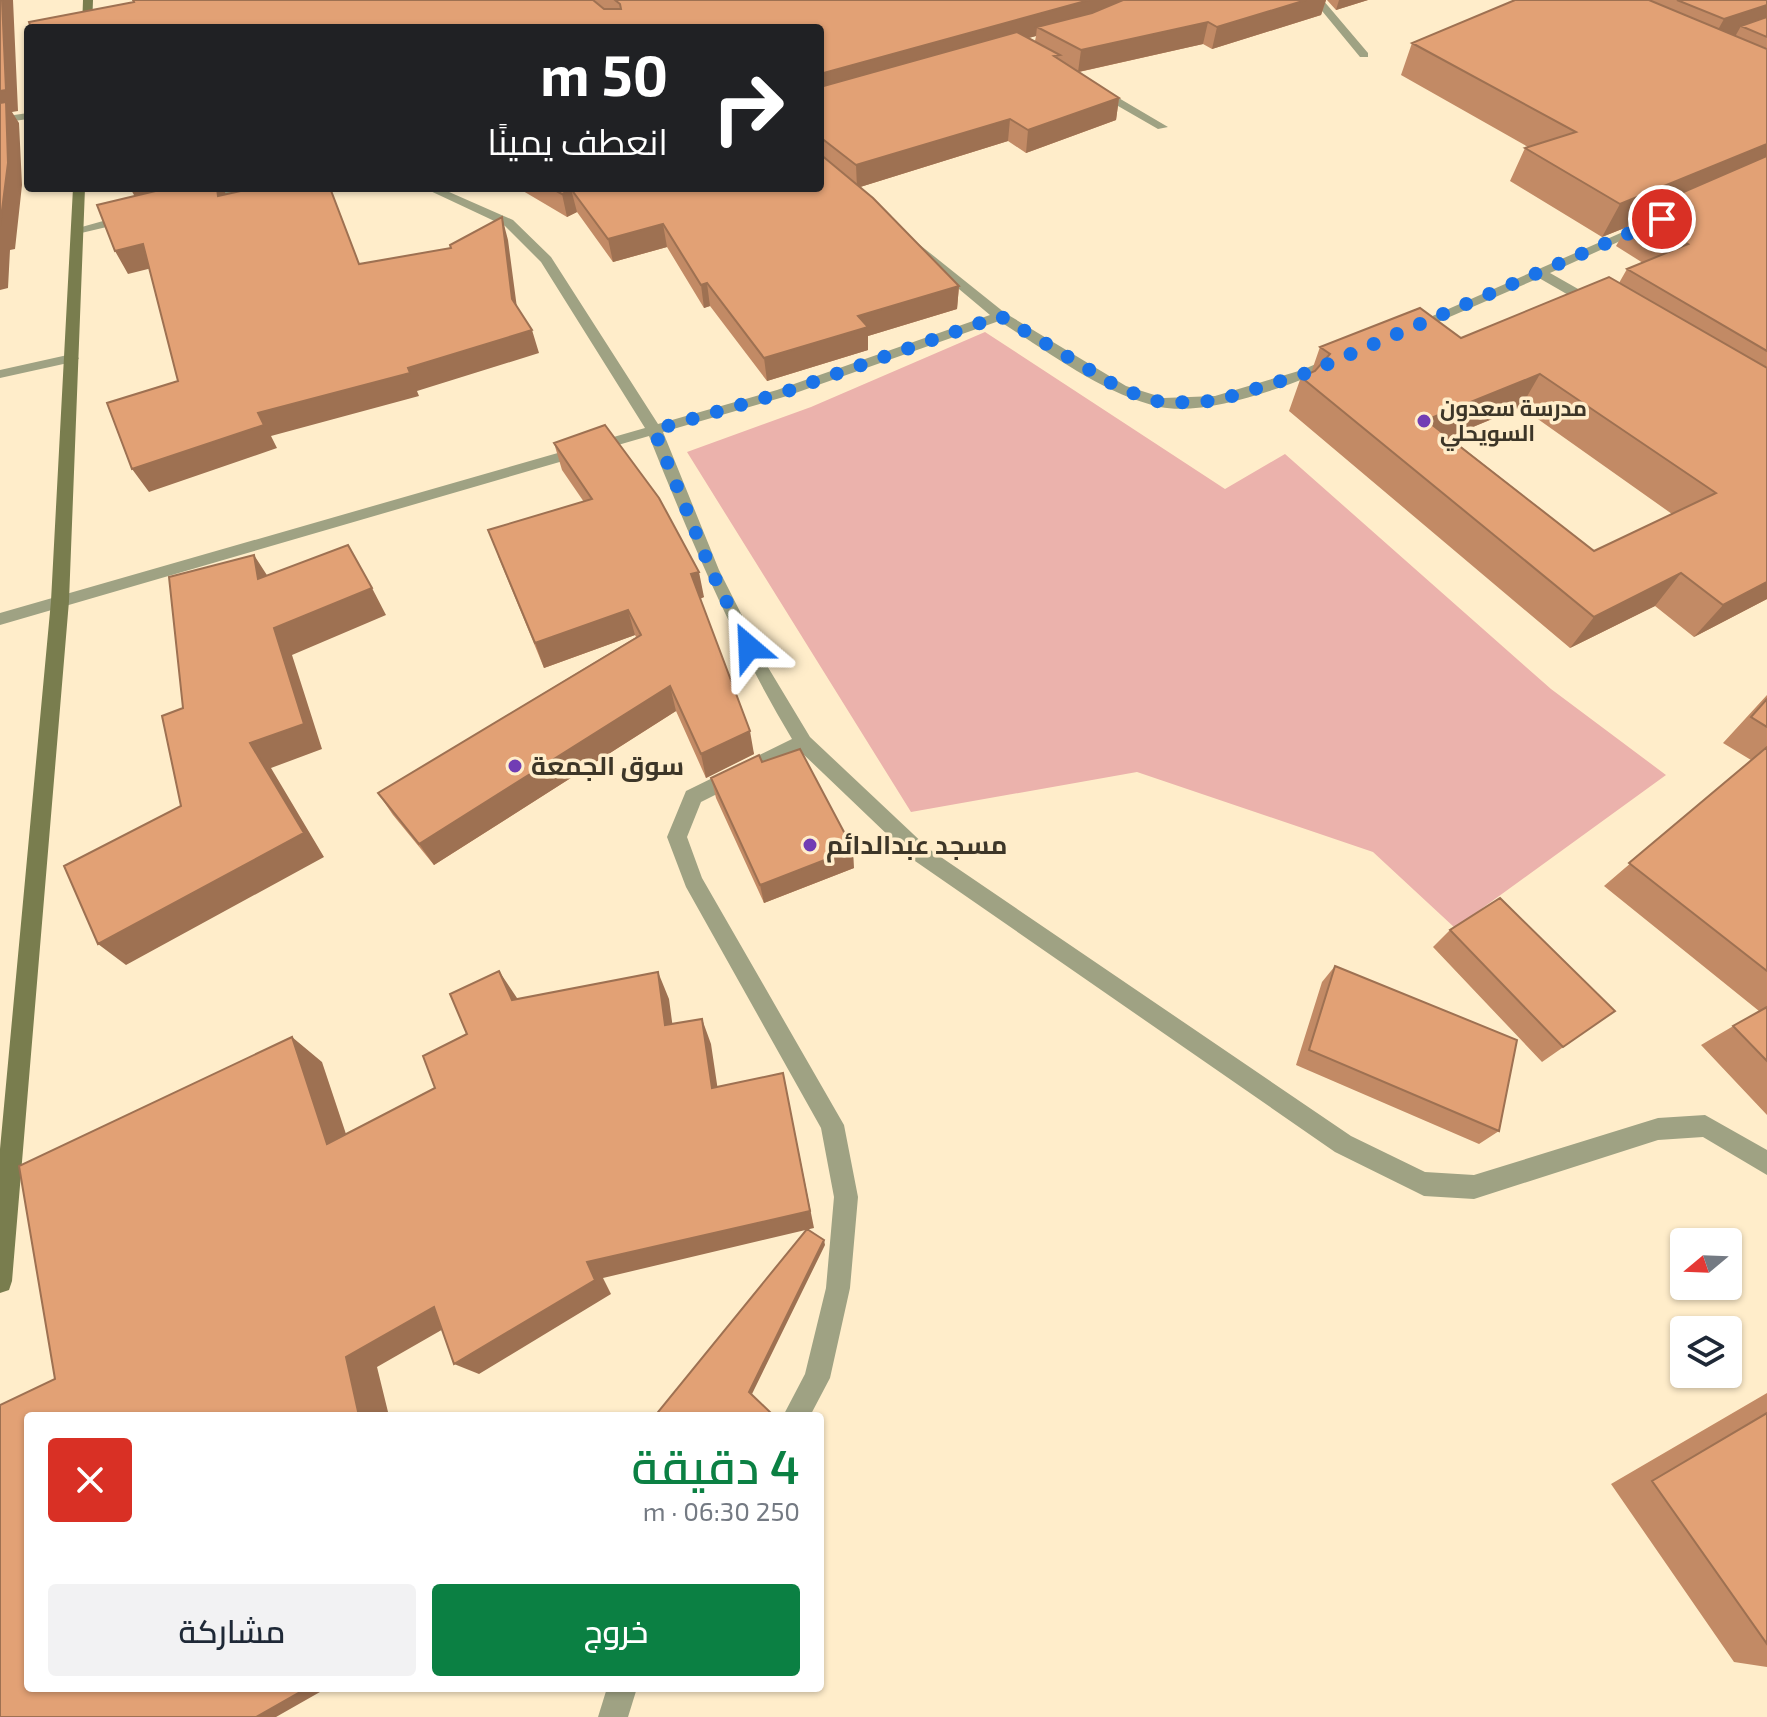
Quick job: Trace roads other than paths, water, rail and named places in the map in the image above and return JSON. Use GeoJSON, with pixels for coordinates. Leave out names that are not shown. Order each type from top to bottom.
{"type":"FeatureCollection","features":[{"type":"Feature","properties":{"kind":"street"},"geometry":{"type":"LineString","coordinates":[[87,24],[88,0]]}},
{"type":"Feature","properties":{"kind":"street"},"geometry":{"type":"LineString","coordinates":[[1318,0],[1364,55]]}},
{"type":"Feature","properties":{"kind":"street"},"geometry":{"type":"LineString","coordinates":[[1079,79],[1162,127]]}},
{"type":"Feature","properties":{"kind":"street"},"geometry":{"type":"LineString","coordinates":[[0,120],[24,117]]}},
{"type":"Feature","properties":{"kind":"street"},"geometry":{"type":"LineString","coordinates":[[0,1281],[60,601],[79,192]]}},
{"type":"Feature","properties":{"kind":"street"},"geometry":{"type":"LineString","coordinates":[[193,202],[235,192]]}},
{"type":"Feature","properties":{"kind":"street"},"geometry":{"type":"LineString","coordinates":[[439,192],[509,223],[546,260],[654,430],[711,570],[761,672],[803,742],[922,855],[1343,1144],[1424,1184],[1474,1187],[1658,1129],[1705,1126],[1767,1163]]}},
{"type":"Feature","properties":{"kind":"street"},"geometry":{"type":"LineString","coordinates":[[77,230],[135,216]]}},
{"type":"Feature","properties":{"kind":"street"},"geometry":{"type":"LineString","coordinates":[[1395,335],[1655,222]]}},
{"type":"Feature","properties":{"kind":"street"},"geometry":{"type":"LineString","coordinates":[[904,236],[1000,316],[1121,389],[1163,403],[1216,401],[1307,373],[1351,354]]}},
{"type":"Feature","properties":{"kind":"street"},"geometry":{"type":"LineString","coordinates":[[1541,273],[1613,316]]}},
{"type":"Feature","properties":{"kind":"street"},"geometry":{"type":"LineString","coordinates":[[0,619],[782,393],[1000,316]]}},
{"type":"Feature","properties":{"kind":"street"},"geometry":{"type":"LineString","coordinates":[[0,374],[72,358]]}},
{"type":"Feature","properties":{"kind":"street"},"geometry":{"type":"LineString","coordinates":[[798,1412],[817,1378],[838,1288],[846,1197],[832,1125],[693,881],[677,837],[693,797],[803,742]]}},
{"type":"Feature","properties":{"kind":"street"},"geometry":{"type":"LineString","coordinates":[[613,1717],[621,1692]]}},
{"type":"Feature","properties":{"kind":"place","name":"مدرسة سعدون السويحلي"},"geometry":{"type":"Point","coordinates":[1424,421]}},
{"type":"Feature","properties":{"kind":"place","name":"سوق الجمعة"},"geometry":{"type":"Point","coordinates":[515,766]}},
{"type":"Feature","properties":{"kind":"place","name":"مسجد عبدالدائم"},"geometry":{"type":"Point","coordinates":[810,845]}}]}
